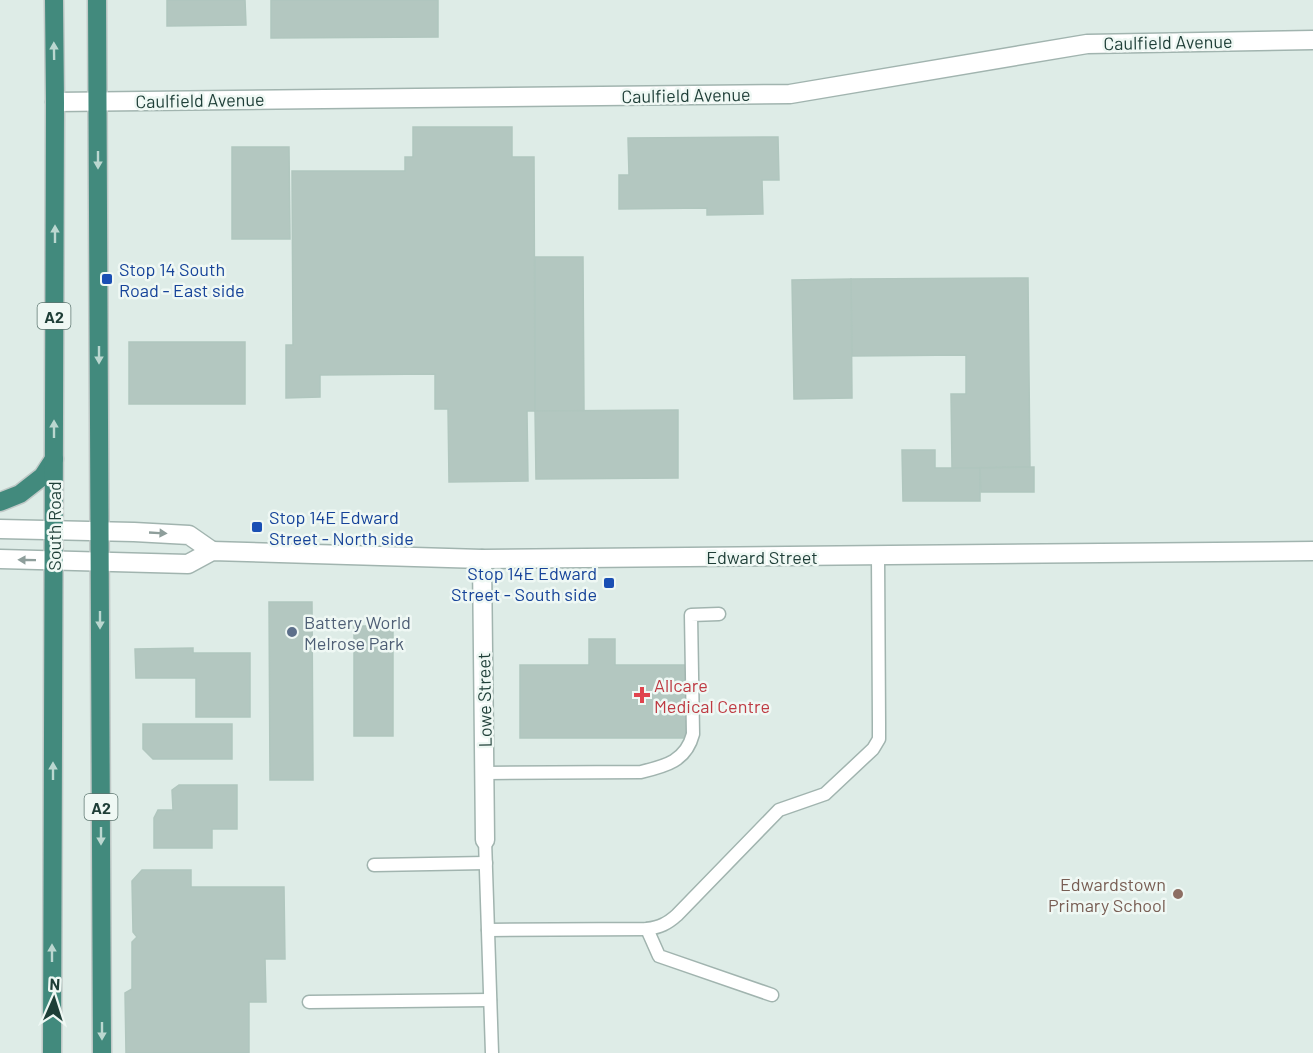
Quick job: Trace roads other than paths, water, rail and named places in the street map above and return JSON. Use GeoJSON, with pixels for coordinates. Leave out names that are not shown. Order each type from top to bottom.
{"type":"FeatureCollection","features":[{"type":"Feature","properties":{"kind":"highway","name":"South Road"},"geometry":{"type":"LineString","coordinates":[[52,1053],[54,0]]}},
{"type":"Feature","properties":{"kind":"highway","name":"A2"},"geometry":{"type":"LineString","coordinates":[[97,0],[102,1053]]}},
{"type":"Feature","properties":{"kind":"highway"},"geometry":{"type":"LineString","coordinates":[[0,502],[20,494],[43,476],[54,459]]}},
{"type":"Feature","properties":{"kind":"street","name":"Caulfield Avenue"},"geometry":{"type":"LineString","coordinates":[[55,102],[790,94],[1087,44],[1313,40]]}},
{"type":"Feature","properties":{"kind":"street"},"geometry":{"type":"LineString","coordinates":[[0,529],[189,535],[212,551]]}},
{"type":"Feature","properties":{"kind":"street","name":"Edward Street"},"geometry":{"type":"LineString","coordinates":[[0,559],[188,564],[212,551],[482,559],[1313,551]]}},
{"type":"Feature","properties":{"kind":"street","name":"Lowe Street"},"geometry":{"type":"LineString","coordinates":[[482,559],[485,840]]}},
{"type":"Feature","properties":{"kind":"lane"},"geometry":{"type":"LineString","coordinates":[[488,930],[659,927],[669,922],[779,810],[825,794],[873,749],[879,739],[878,556]]}},
{"type":"Feature","properties":{"kind":"lane"},"geometry":{"type":"LineString","coordinates":[[485,773],[641,772],[666,766],[680,757],[690,745],[693,734],[691,615],[719,614]]}},
{"type":"Feature","properties":{"kind":"lane"},"geometry":{"type":"LineString","coordinates":[[485,840],[492,1053]]}},
{"type":"Feature","properties":{"kind":"lane"},"geometry":{"type":"LineString","coordinates":[[374,865],[486,863]]}},
{"type":"Feature","properties":{"kind":"lane"},"geometry":{"type":"LineString","coordinates":[[647,929],[659,956],[772,995]]}},
{"type":"Feature","properties":{"kind":"lane"},"geometry":{"type":"LineString","coordinates":[[309,1002],[490,1000]]}},
{"type":"Feature","properties":{"kind":"place","name":"Stop 14 South Road - East side"},"geometry":{"type":"Point","coordinates":[107,279]}},
{"type":"Feature","properties":{"kind":"place","name":"Stop 14E Edward Street - North side"},"geometry":{"type":"Point","coordinates":[257,527]}},
{"type":"Feature","properties":{"kind":"place","name":"Stop 14E Edward Street - South side"},"geometry":{"type":"Point","coordinates":[609,583]}},
{"type":"Feature","properties":{"kind":"place","name":"Battery World Melrose Park"},"geometry":{"type":"Point","coordinates":[292,632]}},
{"type":"Feature","properties":{"kind":"place","name":"Allcare Medical Centre"},"geometry":{"type":"Point","coordinates":[642,695]}},
{"type":"Feature","properties":{"kind":"place","name":"Edwardstown Primary School"},"geometry":{"type":"Point","coordinates":[1178,894]}}]}
